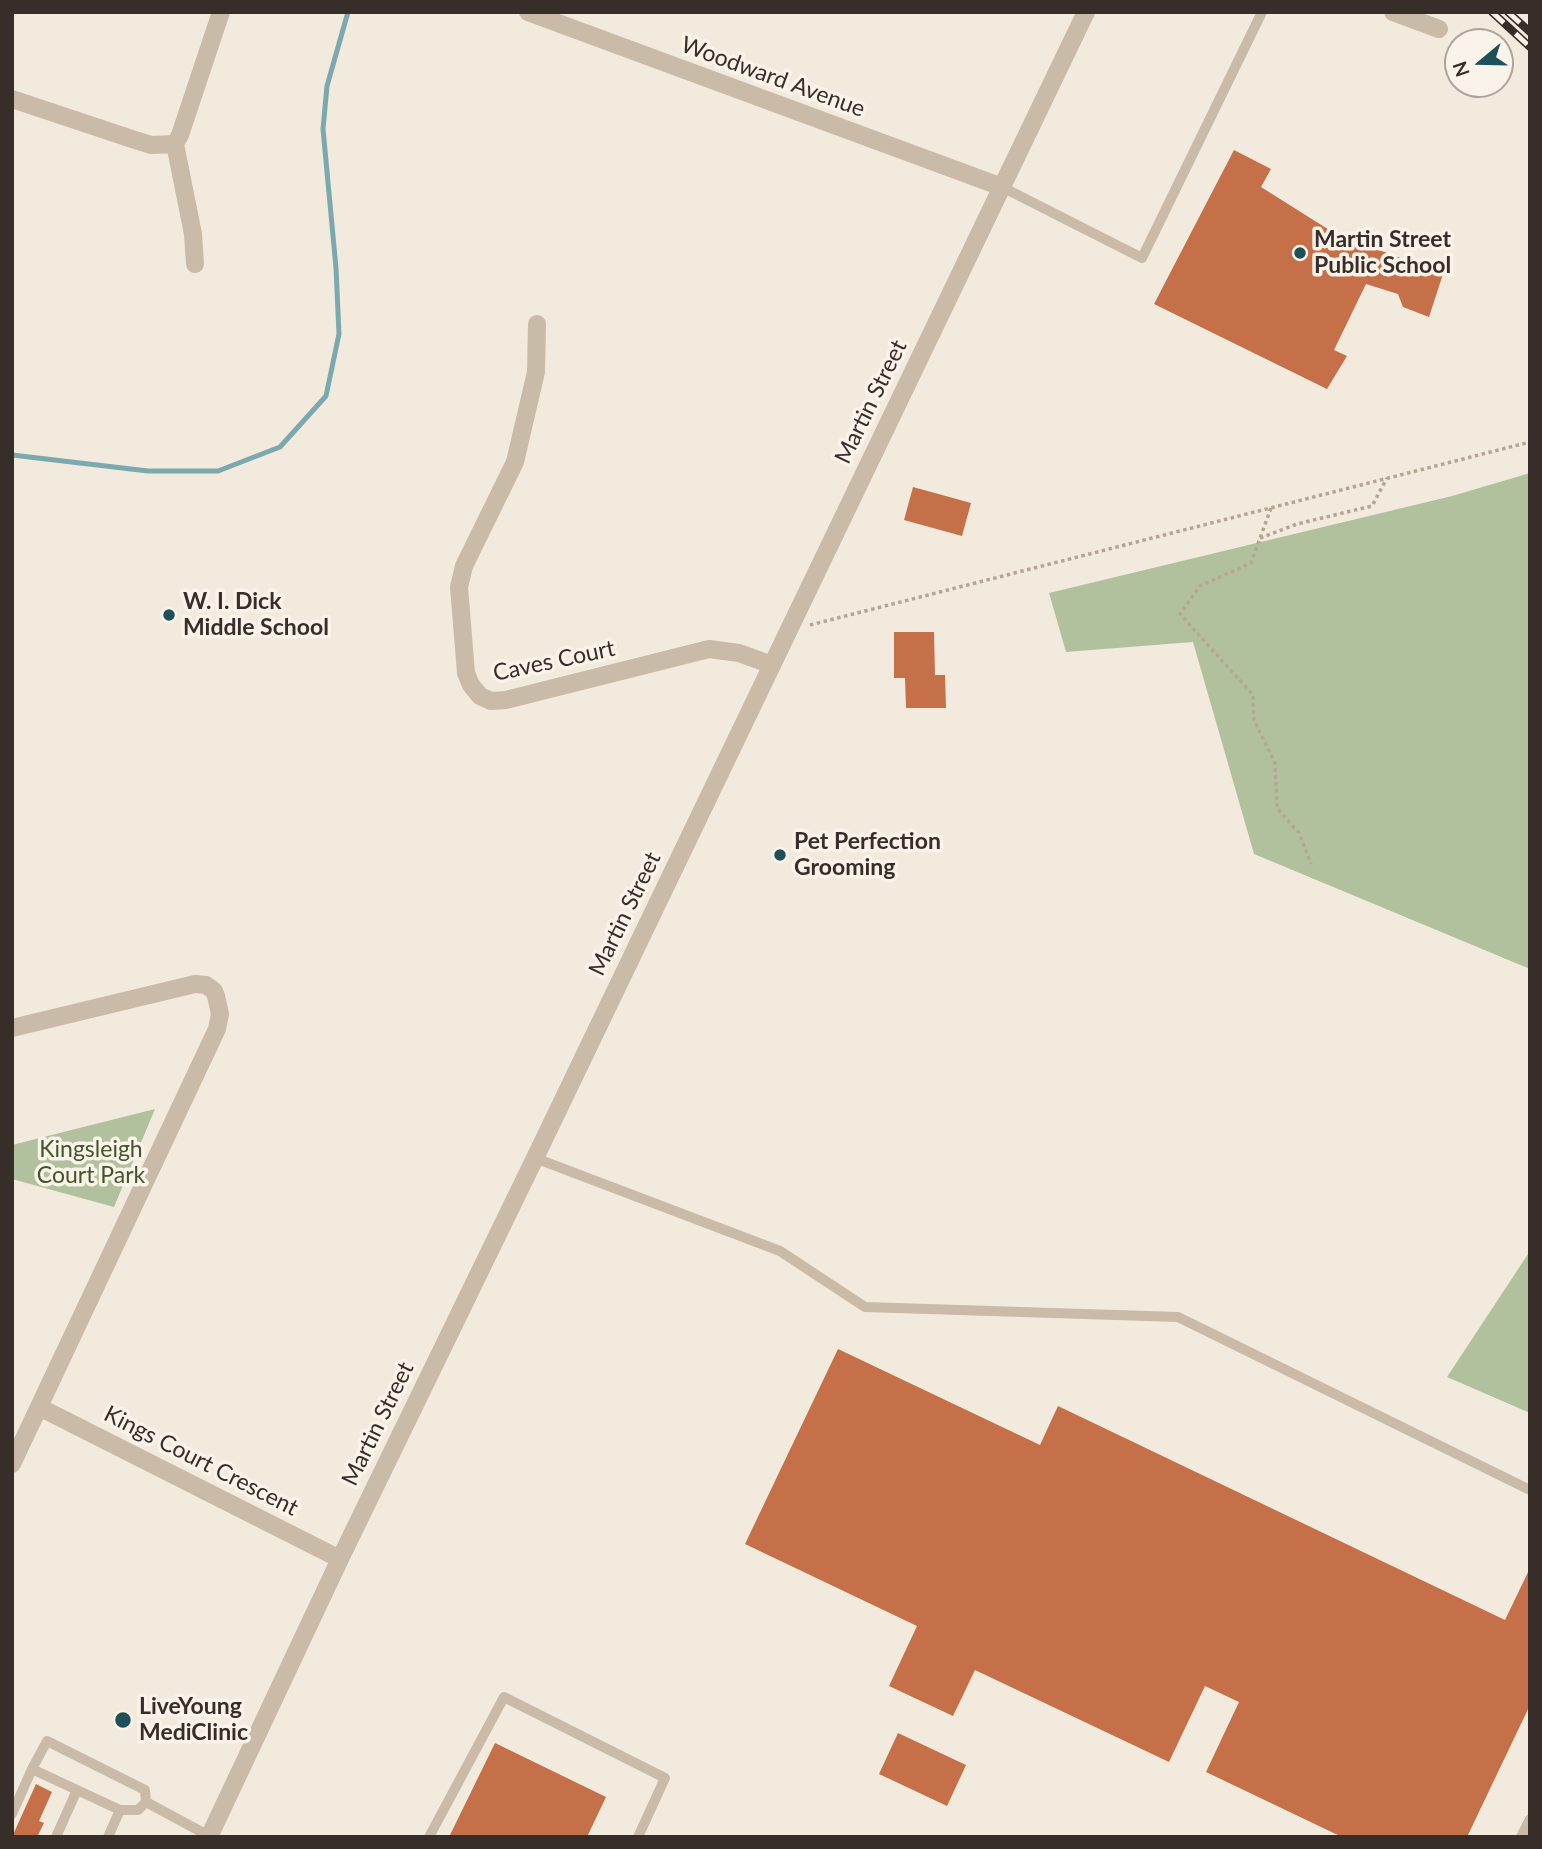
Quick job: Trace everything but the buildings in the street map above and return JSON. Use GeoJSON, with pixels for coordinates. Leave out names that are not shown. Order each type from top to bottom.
{"type":"FeatureCollection","features":[{"type":"Feature","properties":{"kind":"street"},"geometry":{"type":"LineString","coordinates":[[195,264],[191,221],[175,144],[221,12]]}},
{"type":"Feature","properties":{"kind":"street","name":"Woodward Avenue"},"geometry":{"type":"LineString","coordinates":[[528,12],[1002,187]]}},
{"type":"Feature","properties":{"kind":"street","name":"Martin Street"},"geometry":{"type":"LineString","coordinates":[[210,1837],[340,1559],[1086,12]]}},
{"type":"Feature","properties":{"kind":"street"},"geometry":{"type":"LineString","coordinates":[[1393,12],[1439,29]]}},
{"type":"Feature","properties":{"kind":"street"},"geometry":{"type":"LineString","coordinates":[[12,99],[151,145],[175,144]]}},
{"type":"Feature","properties":{"kind":"street","name":"Caves Court"},"geometry":{"type":"LineString","coordinates":[[537,324],[536,372],[514,462],[464,566],[458,587],[466,673],[471,685],[480,696],[491,701],[506,700],[709,649],[739,653],[772,664]]}},
{"type":"Feature","properties":{"kind":"street"},"geometry":{"type":"LineString","coordinates":[[12,1028],[195,984],[206,985],[214,991],[220,1014],[217,1029],[12,1464]]}},
{"type":"Feature","properties":{"kind":"street","name":"Kings Court Crescent"},"geometry":{"type":"LineString","coordinates":[[39,1407],[340,1559]]}},
{"type":"Feature","properties":{"kind":"lane"},"geometry":{"type":"LineString","coordinates":[[1002,187],[1142,258],[1262,12]]}},
{"type":"Feature","properties":{"kind":"lane"},"geometry":{"type":"LineString","coordinates":[[535,1158],[779,1251],[865,1307],[1178,1317],[1530,1490]]}},
{"type":"Feature","properties":{"kind":"lane"},"geometry":{"type":"LineString","coordinates":[[429,1837],[504,1697],[665,1778],[638,1837]]}},
{"type":"Feature","properties":{"kind":"lane"},"geometry":{"type":"LineString","coordinates":[[12,1814],[32,1769],[47,1741],[145,1790],[146,1802],[138,1810],[120,1810],[32,1769]]}},
{"type":"Feature","properties":{"kind":"lane"},"geometry":{"type":"LineString","coordinates":[[56,1837],[77,1790]]}},
{"type":"Feature","properties":{"kind":"lane"},"geometry":{"type":"LineString","coordinates":[[146,1802],[210,1837]]}},
{"type":"Feature","properties":{"kind":"lane"},"geometry":{"type":"LineString","coordinates":[[107,1837],[120,1810]]}},
{"type":"Feature","properties":{"kind":"lane"},"geometry":{"type":"LineString","coordinates":[[1521,1837],[1530,1819]]}},
{"type":"Feature","properties":{"kind":"path"},"geometry":{"type":"LineString","coordinates":[[788,631],[1530,442]]}},
{"type":"Feature","properties":{"kind":"path"},"geometry":{"type":"LineString","coordinates":[[1260,538],[1297,524],[1372,506],[1387,478]]}},
{"type":"Feature","properties":{"kind":"path"},"geometry":{"type":"LineString","coordinates":[[1271,508],[1251,563],[1200,586],[1180,614],[1253,695],[1254,720],[1275,763],[1277,808],[1299,833],[1311,864]]}},
{"type":"Feature","properties":{"kind":"green space"},"geometry":{"type":"Polygon","coordinates":[[[1530,473],[1530,969],[1254,854],[1193,642],[1066,652],[1049,593],[1452,496],[1530,473]]]}},
{"type":"Feature","properties":{"kind":"green space","name":"Kingsleigh Court Park"},"geometry":{"type":"Polygon","coordinates":[[[155,1109],[114,1207],[12,1179],[12,1145],[155,1109]]]}},
{"type":"Feature","properties":{"kind":"green space"},"geometry":{"type":"Polygon","coordinates":[[[1530,1251],[1530,1413],[1447,1377],[1530,1251]]]}},
{"type":"Feature","properties":{"kind":"waterway"},"geometry":{"type":"LineString","coordinates":[[12,455],[148,471],[218,471],[280,447],[326,396],[339,334],[336,268],[323,129],[327,86],[348,12]]}},
{"type":"Feature","properties":{"kind":"railway"},"geometry":{"type":"LineString","coordinates":[[1492,12],[1530,47]]}},
{"type":"Feature","properties":{"kind":"railway"},"geometry":{"type":"LineString","coordinates":[[1508,12],[1530,32]]}},
{"type":"Feature","properties":{"kind":"place","name":"Martin Street Public School"},"geometry":{"type":"Point","coordinates":[1300,253]}},
{"type":"Feature","properties":{"kind":"place","name":"W. I. Dick Middle School"},"geometry":{"type":"Point","coordinates":[169,615]}},
{"type":"Feature","properties":{"kind":"place","name":"Pet Perfection Grooming"},"geometry":{"type":"Point","coordinates":[780,855]}},
{"type":"Feature","properties":{"kind":"place","name":"LiveYoung MediClinic"},"geometry":{"type":"Point","coordinates":[123,1720]}}]}
